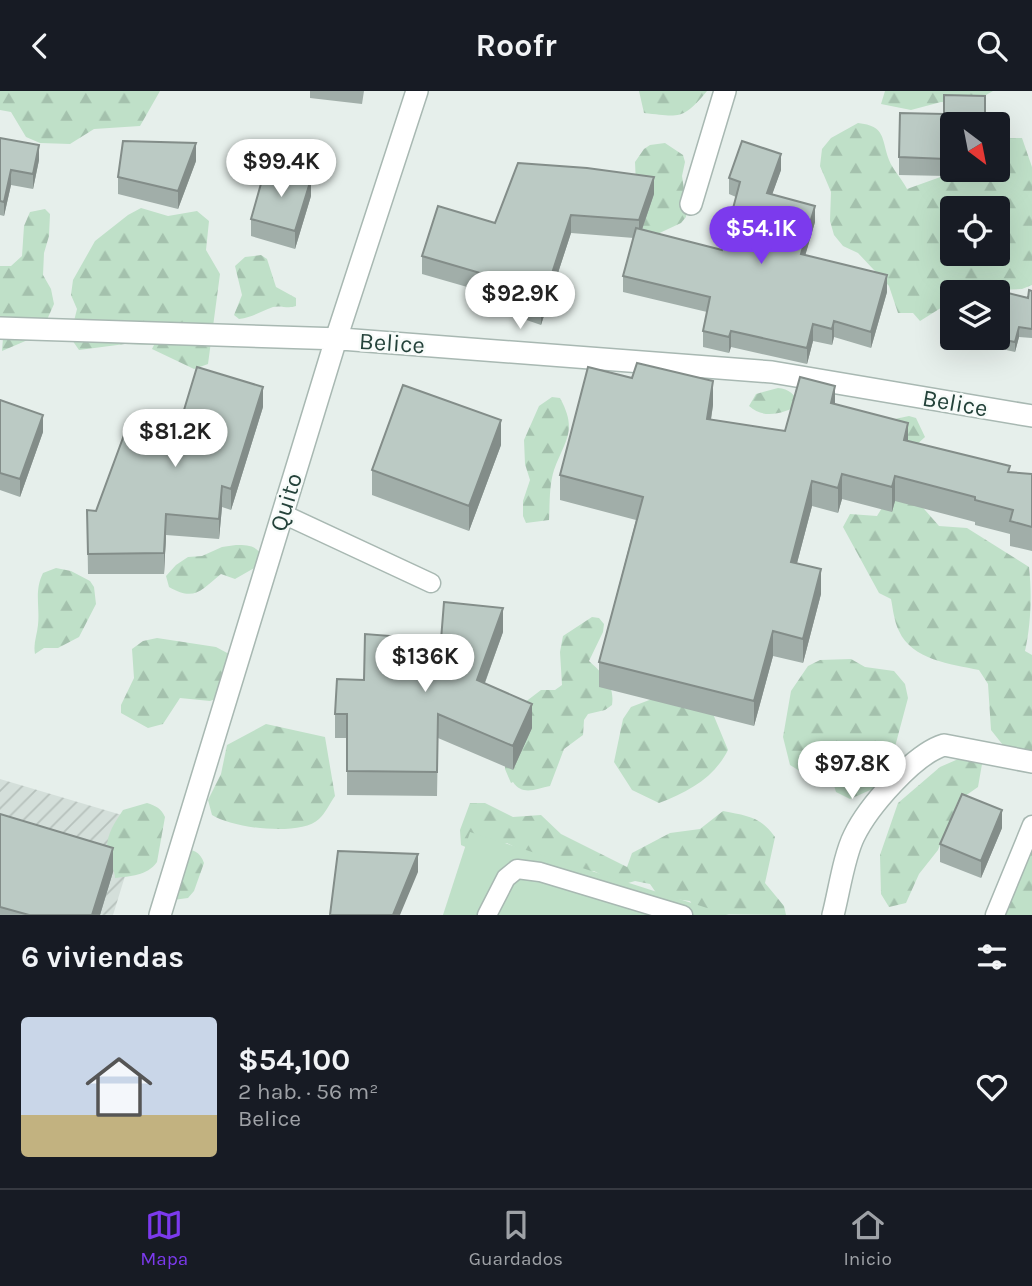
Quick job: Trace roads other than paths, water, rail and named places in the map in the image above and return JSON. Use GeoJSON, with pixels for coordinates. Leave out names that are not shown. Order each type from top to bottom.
{"type":"FeatureCollection","features":[{"type":"Feature","properties":{"kind":"street","name":"Quito"},"geometry":{"type":"LineString","coordinates":[[160,915],[336,338],[417,91]]}},
{"type":"Feature","properties":{"kind":"street"},"geometry":{"type":"LineString","coordinates":[[691,204],[725,91]]}},
{"type":"Feature","properties":{"kind":"street","name":"Belice"},"geometry":{"type":"LineString","coordinates":[[0,328],[336,338],[772,372],[1032,416]]}},
{"type":"Feature","properties":{"kind":"street"},"geometry":{"type":"LineString","coordinates":[[833,915],[853,837],[876,801],[930,749],[944,745],[1032,762]]}},
{"type":"Feature","properties":{"kind":"lane"},"geometry":{"type":"LineString","coordinates":[[283,514],[431,583]]}},
{"type":"Feature","properties":{"kind":"lane"},"geometry":{"type":"LineString","coordinates":[[995,915],[1032,825]]}},
{"type":"Feature","properties":{"kind":"lane"},"geometry":{"type":"LineString","coordinates":[[487,915],[506,878],[517,869],[540,872],[683,915]]}}]}
